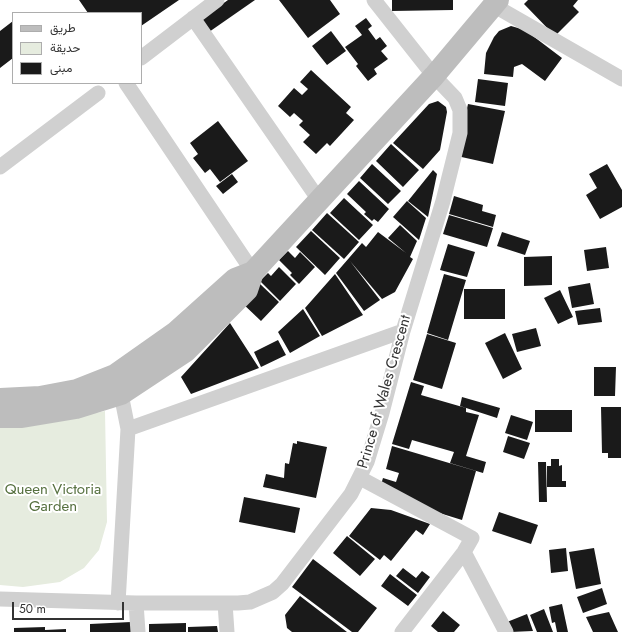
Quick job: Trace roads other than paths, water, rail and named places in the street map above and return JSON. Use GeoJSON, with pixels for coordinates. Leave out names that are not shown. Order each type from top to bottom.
{"type":"FeatureCollection","features":[{"type":"Feature","properties":{"kind":"main road"},"geometry":{"type":"LineString","coordinates":[[0,418],[22,417],[76,408],[118,385],[236,279],[253,272],[434,76],[496,2]]}},
{"type":"Feature","properties":{"kind":"main road"},"geometry":{"type":"LineString","coordinates":[[0,399],[40,397],[77,390],[118,385]]}},
{"type":"Feature","properties":{"kind":"street"},"geometry":{"type":"LineString","coordinates":[[142,57],[217,0]]}},
{"type":"Feature","properties":{"kind":"street"},"geometry":{"type":"LineString","coordinates":[[374,0],[434,76]]}},
{"type":"Feature","properties":{"kind":"street"},"geometry":{"type":"LineString","coordinates":[[496,2],[622,79]]}},
{"type":"Feature","properties":{"kind":"street"},"geometry":{"type":"LineString","coordinates":[[193,18],[319,200]]}},
{"type":"Feature","properties":{"kind":"street","name":"Prince of Wales Crescent"},"geometry":{"type":"LineString","coordinates":[[0,599],[118,603],[238,604],[262,598],[282,584],[351,494],[360,478],[382,413],[403,331],[443,202],[460,133],[460,110],[455,98],[434,76]]}},
{"type":"Feature","properties":{"kind":"street"},"geometry":{"type":"LineString","coordinates":[[127,84],[253,272]]}},
{"type":"Feature","properties":{"kind":"street"},"geometry":{"type":"LineString","coordinates":[[0,167],[98,93]]}},
{"type":"Feature","properties":{"kind":"street"},"geometry":{"type":"LineString","coordinates":[[128,429],[403,331]]}},
{"type":"Feature","properties":{"kind":"street"},"geometry":{"type":"LineString","coordinates":[[118,385],[128,429],[118,603]]}},
{"type":"Feature","properties":{"kind":"street"},"geometry":{"type":"LineString","coordinates":[[360,478],[472,538],[464,552],[402,632]]}},
{"type":"Feature","properties":{"kind":"street"},"geometry":{"type":"LineString","coordinates":[[464,552],[506,632]]}},
{"type":"Feature","properties":{"kind":"street"},"geometry":{"type":"LineString","coordinates":[[136,603],[138,632]]}},
{"type":"Feature","properties":{"kind":"street"},"geometry":{"type":"LineString","coordinates":[[226,603],[226,632]]}},
{"type":"Feature","properties":{"kind":"park label","name":"Queen Victoria Garden"},"geometry":{"type":"Point","coordinates":[53,498]}}]}
